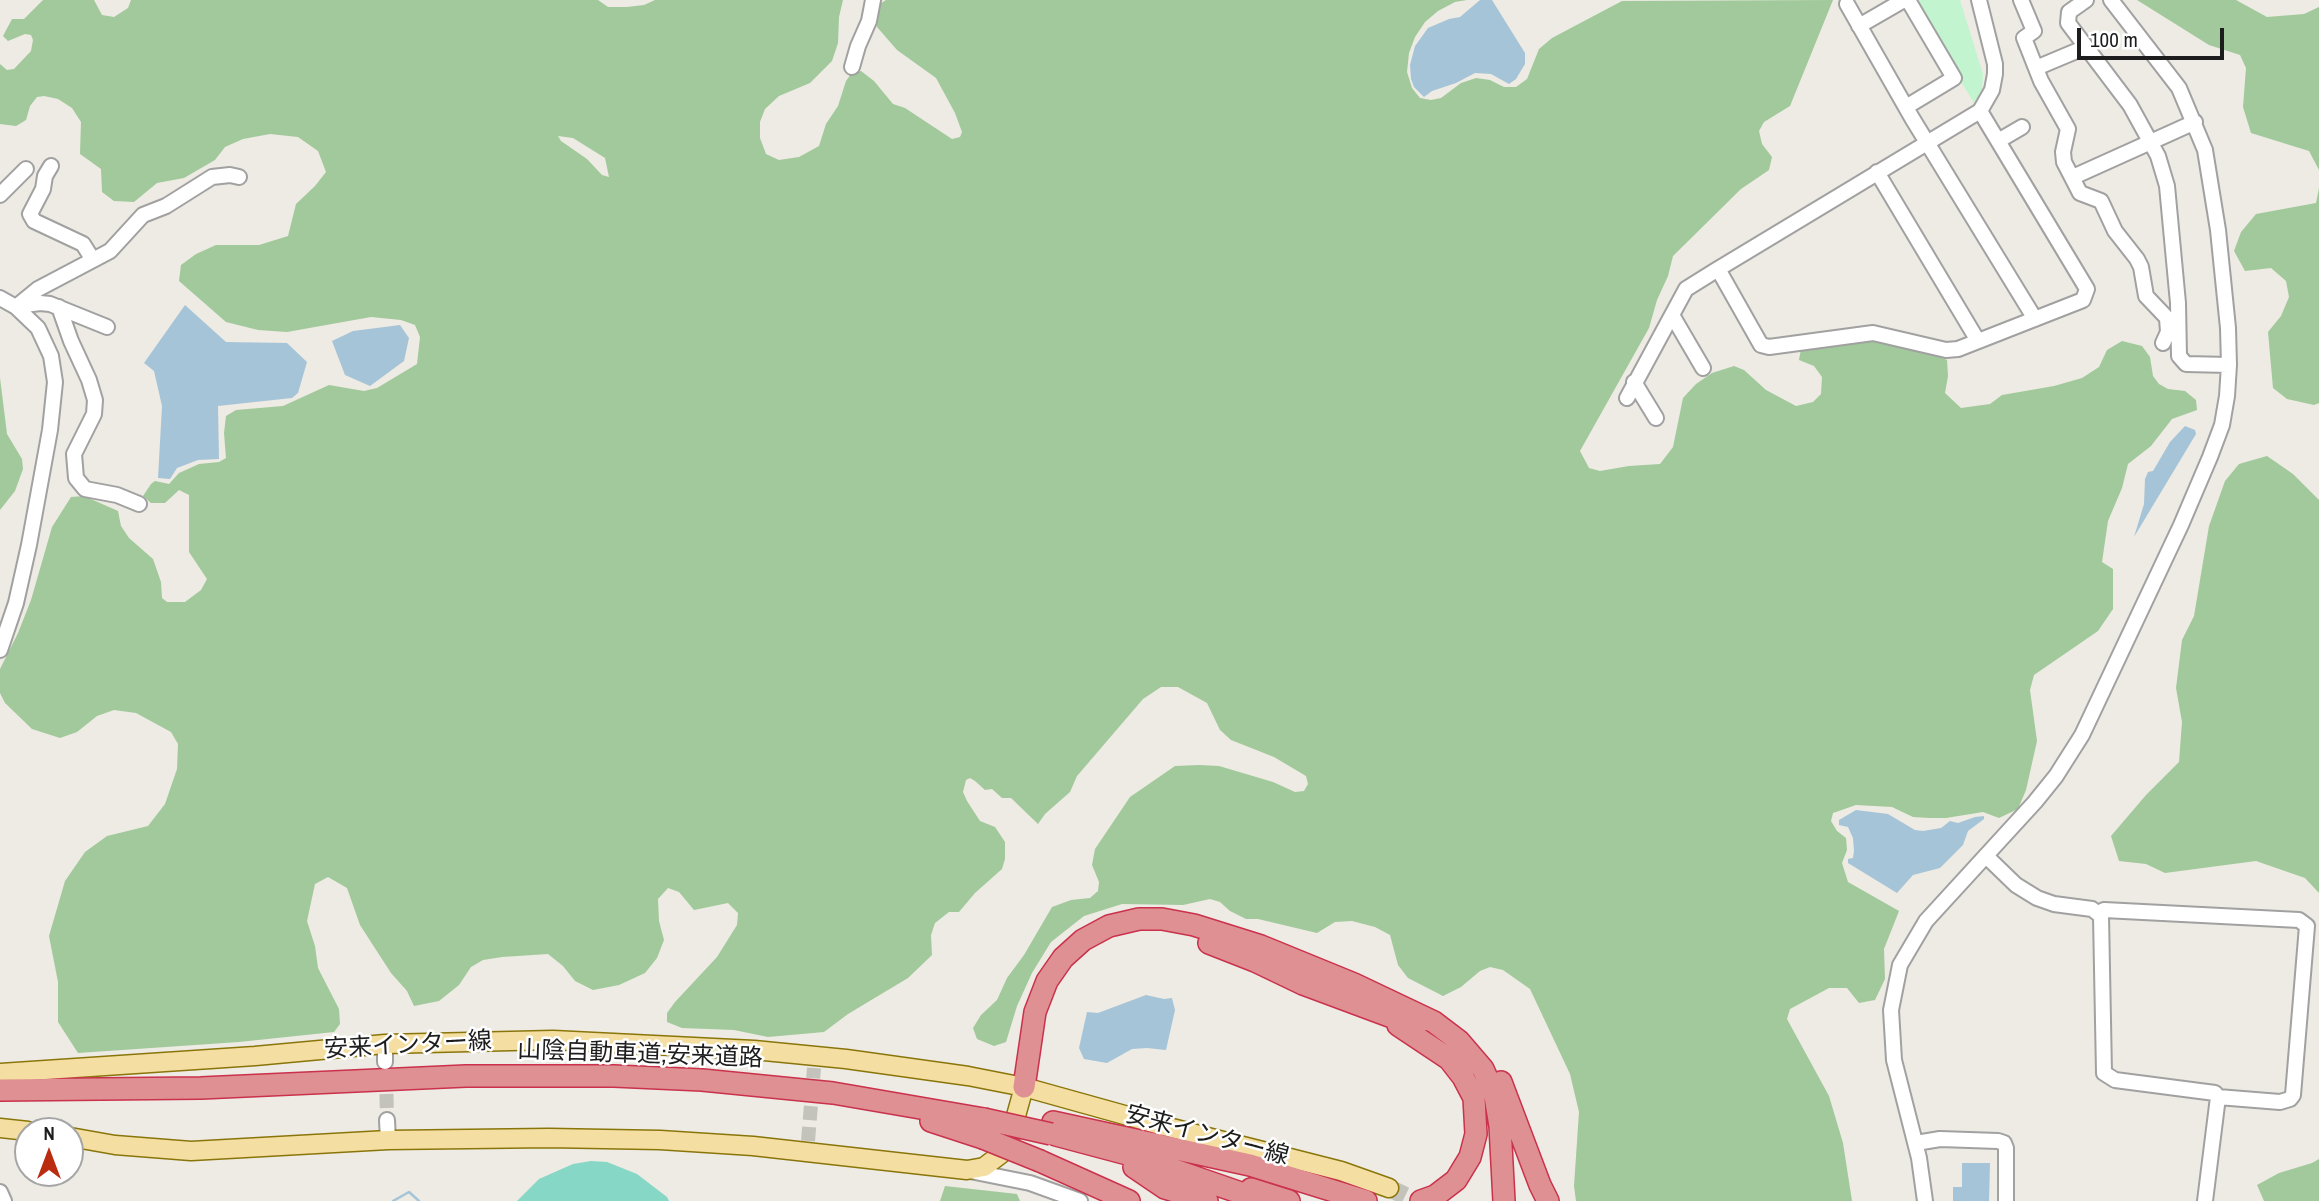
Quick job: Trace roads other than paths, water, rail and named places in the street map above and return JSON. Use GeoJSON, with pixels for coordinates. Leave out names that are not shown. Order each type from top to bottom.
{"type":"FeatureCollection","features":[{"type":"Feature","properties":{"kind":"highway"},"geometry":{"type":"LineString","coordinates":[[1024,1087],[1035,1012],[1047,981],[1063,958],[1083,940],[1109,926],[1139,919],[1162,919],[1194,925],[1261,946],[1436,1035],[1458,1052],[1475,1075],[1486,1098],[1491,1131],[1494,1201]]}},
{"type":"Feature","properties":{"kind":"highway"},"geometry":{"type":"LineString","coordinates":[[1353,993],[1449,1059],[1474,1098],[1476,1134],[1470,1157],[1456,1180],[1436,1196],[1421,1201]]}},
{"type":"Feature","properties":{"kind":"highway"},"geometry":{"type":"LineString","coordinates":[[1353,993],[1434,1022],[1459,1041],[1483,1069],[1494,1096],[1500,1126],[1504,1201]]}},
{"type":"Feature","properties":{"kind":"highway"},"geometry":{"type":"LineString","coordinates":[[1353,993],[1439,1013],[1469,1034],[1492,1064],[1505,1090],[1548,1201]]}},
{"type":"Feature","properties":{"kind":"highway","name":"山陰自動車道;安来道路"},"geometry":{"type":"LineString","coordinates":[[0,1095],[135,1092],[466,1076],[572,1075],[702,1080],[841,1097],[984,1123]]}},
{"type":"Feature","properties":{"kind":"highway","name":"山陰自動車道;安来道路"},"geometry":{"type":"LineString","coordinates":[[0,1090],[135,1092]]}},
{"type":"Feature","properties":{"kind":"highway"},"geometry":{"type":"LineString","coordinates":[[984,1123],[1250,1165],[1366,1201]]}},
{"type":"Feature","properties":{"kind":"highway"},"geometry":{"type":"LineString","coordinates":[[984,1123],[1040,1161],[1129,1201]]}},
{"type":"Feature","properties":{"kind":"highway"},"geometry":{"type":"LineString","coordinates":[[1051,1132],[1231,1201]]}},
{"type":"Feature","properties":{"kind":"highway"},"geometry":{"type":"LineString","coordinates":[[1134,1162],[1166,1161],[1289,1201]]}},
{"type":"Feature","properties":{"kind":"highway"},"geometry":{"type":"LineString","coordinates":[[1134,1162],[1165,1188],[1207,1201]]}},
{"type":"Feature","properties":{"kind":"highway"},"geometry":{"type":"LineString","coordinates":[[1134,1162],[1165,1168],[1264,1201]]}},
{"type":"Feature","properties":{"kind":"main road","name":"安来インター線"},"geometry":{"type":"LineString","coordinates":[[0,1073],[255,1056],[385,1053],[553,1040],[648,1043],[968,1076],[1024,1087],[1341,1171],[1389,1188]]}},
{"type":"Feature","properties":{"kind":"main road"},"geometry":{"type":"LineString","coordinates":[[84,1139],[115,1145],[191,1151],[388,1140],[660,1140],[807,1146],[967,1170],[984,1167],[1001,1154],[1009,1140],[1024,1087]]}},
{"type":"Feature","properties":{"kind":"street"},"geometry":{"type":"LineString","coordinates":[[852,67],[869,21],[873,0]]}},
{"type":"Feature","properties":{"kind":"street"},"geometry":{"type":"LineString","coordinates":[[1859,26],[1906,0],[1954,78],[1906,107]]}},
{"type":"Feature","properties":{"kind":"street"},"geometry":{"type":"LineString","coordinates":[[1627,398],[1686,289],[1980,111],[1992,90],[1995,64],[1979,0]]}},
{"type":"Feature","properties":{"kind":"street"},"geometry":{"type":"LineString","coordinates":[[2021,0],[2034,31],[2024,38],[2036,68],[2068,129],[2063,157],[2080,193],[2101,201],[2115,231],[2137,259],[2146,296],[2167,318],[2168,332],[2163,344]]}},
{"type":"Feature","properties":{"kind":"street"},"geometry":{"type":"LineString","coordinates":[[2086,0],[2069,12],[2068,23],[2130,105],[2158,156],[2167,186],[2178,303],[2179,356],[2186,364],[2230,365]]}},
{"type":"Feature","properties":{"kind":"street"},"geometry":{"type":"LineString","coordinates":[[1925,1201],[1916,1143],[1894,1060],[1891,1028],[1895,987],[1904,957],[1926,921],[2056,776],[2082,735],[2181,525],[2222,425],[2230,365],[2210,171],[2195,122],[2179,88],[2111,0]]}},
{"type":"Feature","properties":{"kind":"street"},"geometry":{"type":"LineString","coordinates":[[1847,4],[1906,107],[2035,319]]}},
{"type":"Feature","properties":{"kind":"street"},"geometry":{"type":"LineString","coordinates":[[2036,68],[2086,47]]}},
{"type":"Feature","properties":{"kind":"street"},"geometry":{"type":"LineString","coordinates":[[1717,269],[1761,345],[1769,347],[1873,333],[1946,350],[1958,349],[2083,300],[2087,289],[1980,111]]}},
{"type":"Feature","properties":{"kind":"street"},"geometry":{"type":"LineString","coordinates":[[2073,177],[2195,122]]}},
{"type":"Feature","properties":{"kind":"street"},"geometry":{"type":"LineString","coordinates":[[1998,141],[2022,127]]}},
{"type":"Feature","properties":{"kind":"street"},"geometry":{"type":"LineString","coordinates":[[51,166],[30,214],[34,221],[83,244],[93,260]]}},
{"type":"Feature","properties":{"kind":"street"},"geometry":{"type":"LineString","coordinates":[[0,195],[26,169]]}},
{"type":"Feature","properties":{"kind":"street"},"geometry":{"type":"LineString","coordinates":[[1877,172],[1978,341]]}},
{"type":"Feature","properties":{"kind":"street"},"geometry":{"type":"LineString","coordinates":[[16,307],[38,289],[110,251],[143,215],[166,206],[212,177],[239,177]]}},
{"type":"Feature","properties":{"kind":"street"},"geometry":{"type":"LineString","coordinates":[[0,298],[32,321],[47,346],[55,372],[55,391],[43,469],[22,580],[0,650]]}},
{"type":"Feature","properties":{"kind":"street"},"geometry":{"type":"LineString","coordinates":[[16,307],[40,303],[59,307],[107,327]]}},
{"type":"Feature","properties":{"kind":"street"},"geometry":{"type":"LineString","coordinates":[[59,307],[95,400],[94,414],[74,454],[73,470],[76,478],[85,489],[117,495],[139,504]]}},
{"type":"Feature","properties":{"kind":"street"},"geometry":{"type":"LineString","coordinates":[[1672,314],[1703,368]]}},
{"type":"Feature","properties":{"kind":"street"},"geometry":{"type":"LineString","coordinates":[[1634,382],[1656,418]]}},
{"type":"Feature","properties":{"kind":"street"},"geometry":{"type":"LineString","coordinates":[[1986,856],[2017,885],[2037,898],[2054,904],[2092,909],[2101,916],[2104,1073],[2115,1080],[2215,1093],[2218,1097]]}},
{"type":"Feature","properties":{"kind":"street"},"geometry":{"type":"LineString","coordinates":[[2098,913],[2104,910],[2299,920],[2307,926],[2293,1095],[2280,1102],[2218,1097]]}},
{"type":"Feature","properties":{"kind":"street"},"geometry":{"type":"LineString","coordinates":[[2205,1201],[2218,1097]]}},
{"type":"Feature","properties":{"kind":"street"},"geometry":{"type":"LineString","coordinates":[[387,1120],[388,1140]]}},
{"type":"Feature","properties":{"kind":"street"},"geometry":{"type":"LineString","coordinates":[[1916,1143],[1940,1139],[1998,1140],[2004,1143],[2006,1201]]}},
{"type":"Feature","properties":{"kind":"street"},"geometry":{"type":"LineString","coordinates":[[967,1170],[1030,1183],[1080,1201]]}},
{"type":"Feature","properties":{"kind":"street"},"geometry":{"type":"LineString","coordinates":[[0,1192],[4,1201]]}},
{"type":"Feature","properties":{"kind":"waterway"},"geometry":{"type":"LineString","coordinates":[[393,1201],[409,1192],[419,1201]]}},
{"type":"Feature","properties":{"kind":"tunnel"},"geometry":{"type":"LineString","coordinates":[[808,1141],[814,1068]]}},
{"type":"Feature","properties":{"kind":"tunnel"},"geometry":{"type":"LineString","coordinates":[[386,1073],[387,1120]]}},
{"type":"Feature","properties":{"kind":"tunnel"},"geometry":{"type":"LineString","coordinates":[[1389,1188],[1416,1201]]}}]}
